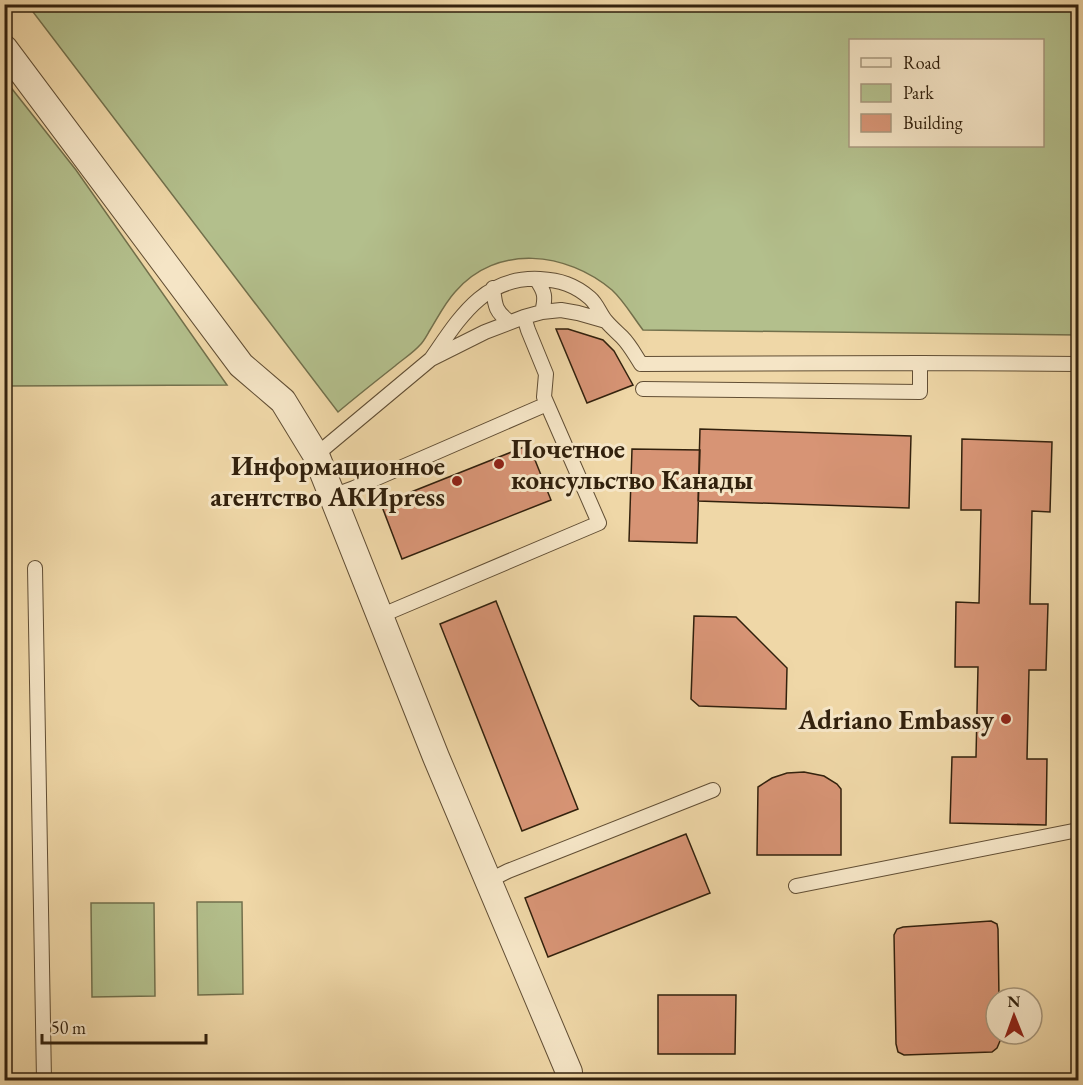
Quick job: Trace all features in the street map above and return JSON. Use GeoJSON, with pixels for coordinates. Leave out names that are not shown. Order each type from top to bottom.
{"type":"FeatureCollection","features":[{"type":"Feature","properties":{"kind":"street"},"geometry":{"type":"LineString","coordinates":[[4,48],[241,366],[283,401],[316,456],[436,757],[568,1072],[568,1080]]}},
{"type":"Feature","properties":{"kind":"lane"},"geometry":{"type":"LineString","coordinates":[[431,359],[462,315],[474,303],[494,288],[512,281],[536,279],[555,280],[571,285],[592,300],[641,364],[1078,364]]}},
{"type":"Feature","properties":{"kind":"lane"},"geometry":{"type":"LineString","coordinates":[[536,279],[545,294],[542,312]]}},
{"type":"Feature","properties":{"kind":"lane"},"geometry":{"type":"LineString","coordinates":[[494,288],[496,309],[510,322]]}},
{"type":"Feature","properties":{"kind":"lane"},"geometry":{"type":"LineString","coordinates":[[316,456],[431,359],[485,332],[524,317],[561,310],[578,312],[606,321]]}},
{"type":"Feature","properties":{"kind":"lane"},"geometry":{"type":"LineString","coordinates":[[380,616],[599,523],[544,397],[546,374],[524,317]]}},
{"type":"Feature","properties":{"kind":"lane"},"geometry":{"type":"LineString","coordinates":[[643,389],[920,392],[920,363]]}},
{"type":"Feature","properties":{"kind":"lane"},"geometry":{"type":"LineString","coordinates":[[332,496],[547,404]]}},
{"type":"Feature","properties":{"kind":"lane"},"geometry":{"type":"LineString","coordinates":[[35,568],[44,1080]]}},
{"type":"Feature","properties":{"kind":"lane"},"geometry":{"type":"LineString","coordinates":[[488,881],[713,790]]}},
{"type":"Feature","properties":{"kind":"lane"},"geometry":{"type":"LineString","coordinates":[[796,886],[1078,830]]}},
{"type":"Feature","properties":{"kind":"green space"},"geometry":{"type":"Polygon","coordinates":[[[142,4],[1078,5],[1078,335],[643,330],[616,294],[594,277],[574,267],[554,261],[532,258],[511,260],[491,266],[472,276],[451,296],[417,348],[338,412],[30,8],[142,4]]]}},
{"type":"Feature","properties":{"kind":"green space"},"geometry":{"type":"Polygon","coordinates":[[[5,80],[76,170],[227,385],[5,386],[5,80]]]}},
{"type":"Feature","properties":{"kind":"green space"},"geometry":{"type":"Polygon","coordinates":[[[197,902],[242,902],[243,994],[198,995],[197,902]]]}},
{"type":"Feature","properties":{"kind":"green space"},"geometry":{"type":"Polygon","coordinates":[[[91,903],[154,903],[155,996],[92,997],[91,903]]]}},
{"type":"Feature","properties":{"kind":"building"},"geometry":{"type":"Polygon","coordinates":[[[556,329],[568,329],[603,340],[614,351],[633,385],[587,403],[556,329]]]}},
{"type":"Feature","properties":{"kind":"building"},"geometry":{"type":"Polygon","coordinates":[[[700,429],[911,436],[909,508],[698,501],[700,429]]]}},
{"type":"Feature","properties":{"kind":"building"},"geometry":{"type":"Polygon","coordinates":[[[962,439],[1052,442],[1050,512],[1032,511],[1030,604],[1048,604],[1046,670],[1029,670],[1027,759],[1047,759],[1046,825],[950,823],[952,757],[976,757],[978,667],[955,667],[956,602],[979,603],[981,510],[961,510],[962,439]]]}},
{"type":"Feature","properties":{"kind":"building"},"geometry":{"type":"Polygon","coordinates":[[[529,445],[551,500],[402,559],[381,504],[529,445]]]}},
{"type":"Feature","properties":{"kind":"building"},"geometry":{"type":"Polygon","coordinates":[[[632,449],[700,450],[697,543],[629,541],[632,449]]]}},
{"type":"Feature","properties":{"kind":"building"},"geometry":{"type":"Polygon","coordinates":[[[496,601],[578,809],[522,831],[440,624],[496,601]]]}},
{"type":"Feature","properties":{"kind":"building"},"geometry":{"type":"Polygon","coordinates":[[[694,616],[736,617],[787,668],[786,709],[699,706],[691,699],[694,616]]]}},
{"type":"Feature","properties":{"kind":"building"},"geometry":{"type":"Polygon","coordinates":[[[804,772],[824,776],[841,789],[841,855],[757,855],[758,787],[772,778],[787,773],[804,772]]]}},
{"type":"Feature","properties":{"kind":"building"},"geometry":{"type":"Polygon","coordinates":[[[686,834],[710,893],[548,957],[525,898],[686,834]]]}},
{"type":"Feature","properties":{"kind":"building"},"geometry":{"type":"Polygon","coordinates":[[[991,921],[997,924],[999,986],[984,986],[984,1046],[998,1046],[992,1052],[904,1055],[898,1052],[894,935],[897,929],[991,921]]]}},
{"type":"Feature","properties":{"kind":"building"},"geometry":{"type":"Polygon","coordinates":[[[658,995],[736,995],[735,1054],[658,1054],[658,995]]]}},
{"type":"Feature","properties":{"kind":"place","name":"Почетное консульство Канады"},"geometry":{"type":"Point","coordinates":[499,464]}},
{"type":"Feature","properties":{"kind":"place","name":"Информационное агентство АКИpress"},"geometry":{"type":"Point","coordinates":[457,481]}},
{"type":"Feature","properties":{"kind":"place","name":"Adriano Embassy"},"geometry":{"type":"Point","coordinates":[1006,719]}}]}
